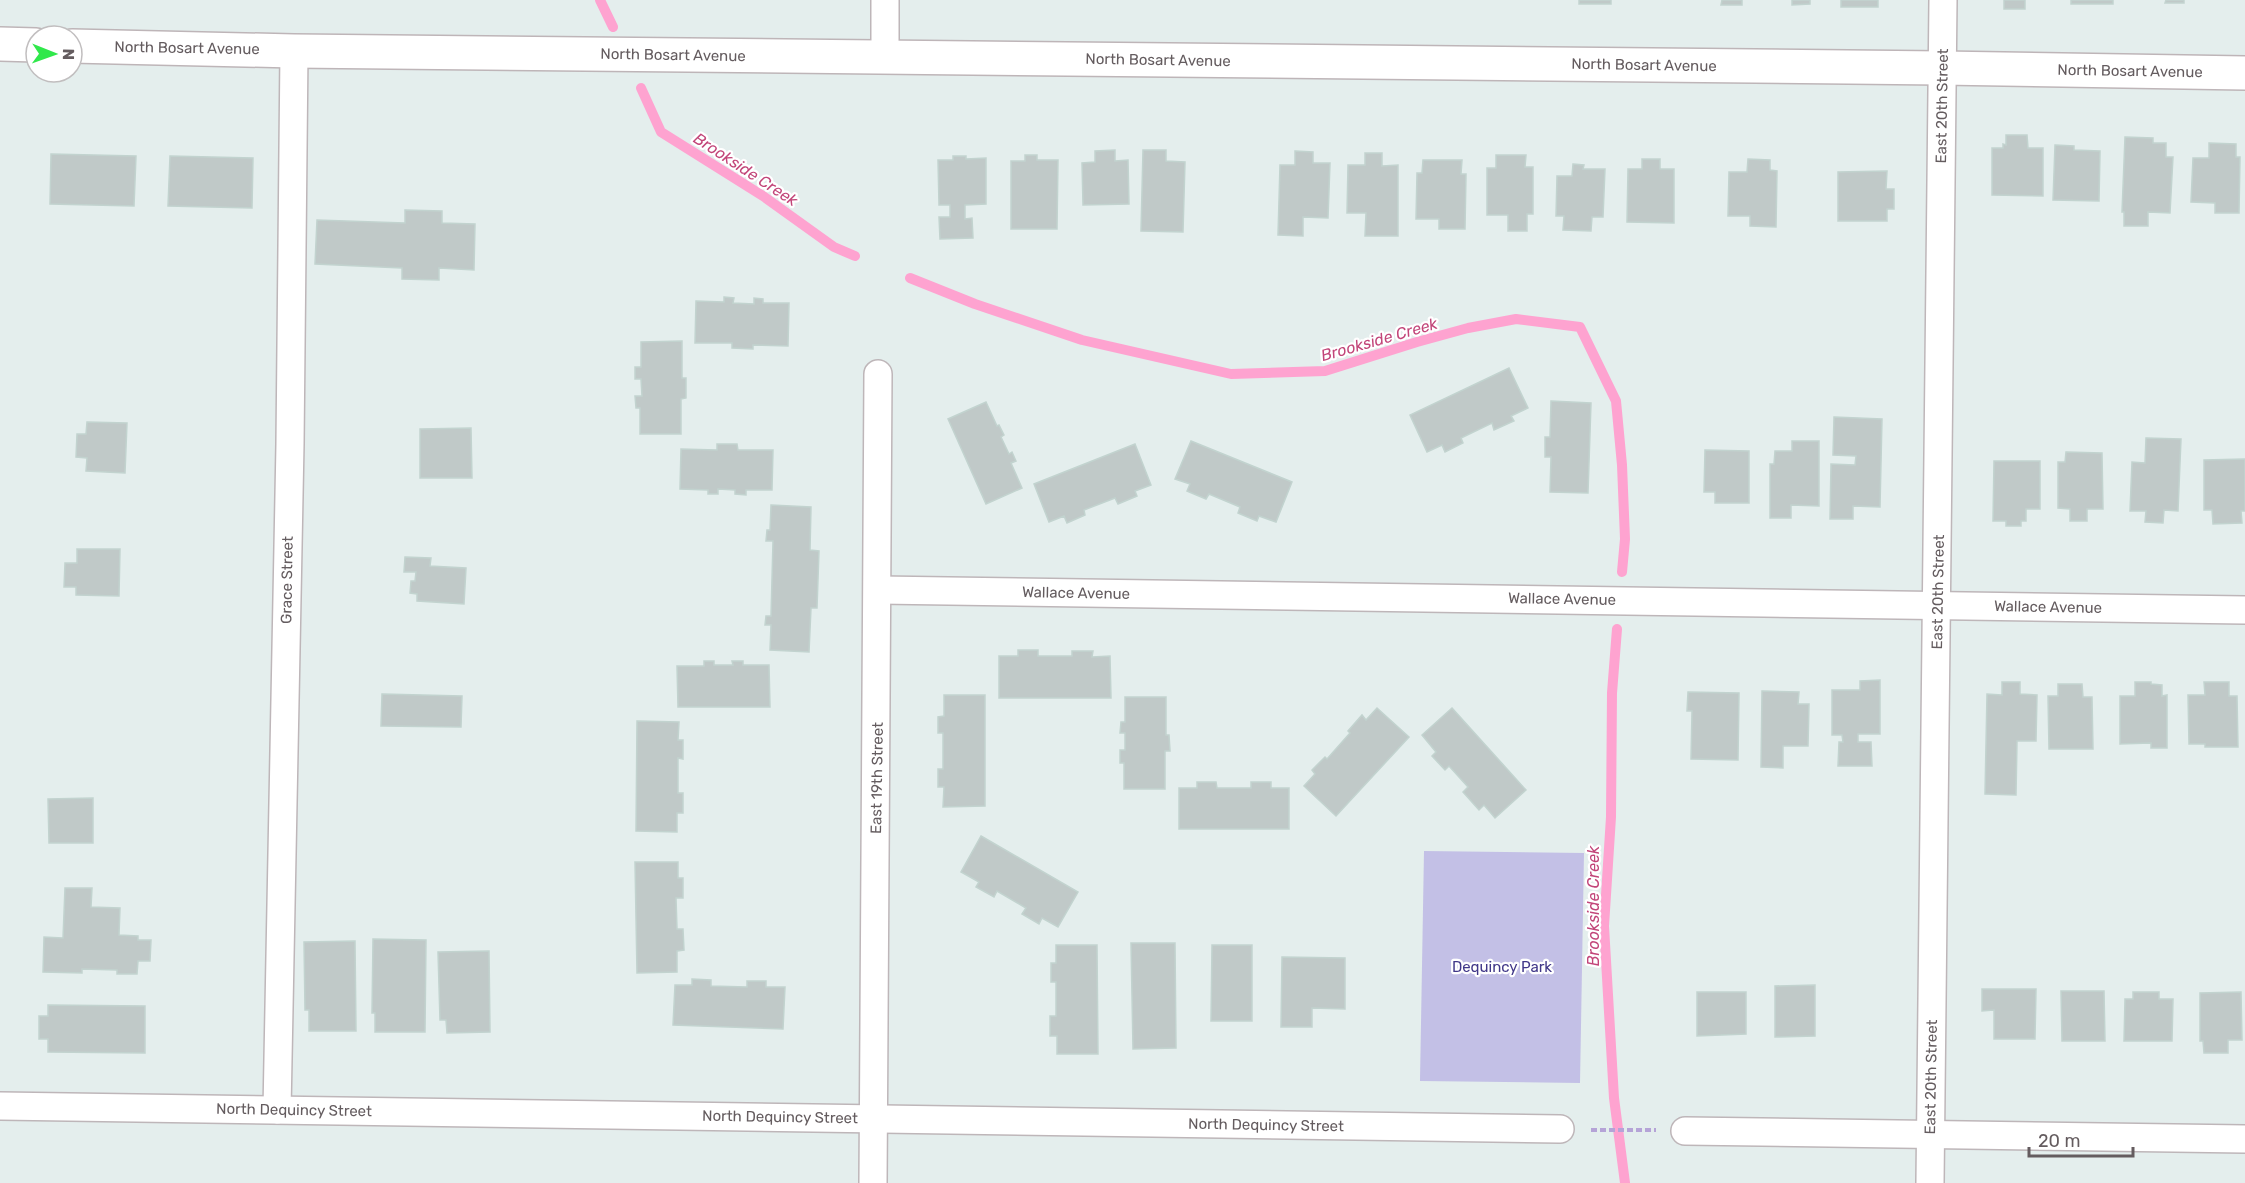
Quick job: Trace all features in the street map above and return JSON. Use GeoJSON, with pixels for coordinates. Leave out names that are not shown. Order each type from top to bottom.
{"type":"FeatureCollection","features":[{"type":"Feature","properties":{"kind":"street"},"geometry":{"type":"LineString","coordinates":[[885,0],[885,57]]}},
{"type":"Feature","properties":{"kind":"street","name":"East 20th Street"},"geometry":{"type":"LineString","coordinates":[[1930,1183],[1943,0]]}},
{"type":"Feature","properties":{"kind":"street"},"geometry":{"type":"LineString","coordinates":[[0,44],[24,45]]}},
{"type":"Feature","properties":{"kind":"street","name":"North Bosart Avenue"},"geometry":{"type":"LineString","coordinates":[[84,46],[294,51],[2245,73]]}},
{"type":"Feature","properties":{"kind":"street","name":"Grace Street"},"geometry":{"type":"LineString","coordinates":[[277,1110],[290,444],[294,51]]}},
{"type":"Feature","properties":{"kind":"street","name":"East 19th Street"},"geometry":{"type":"LineString","coordinates":[[873,1183],[879,590],[878,374]]}},
{"type":"Feature","properties":{"kind":"street","name":"Wallace Avenue"},"geometry":{"type":"LineString","coordinates":[[879,590],[2245,610]]}},
{"type":"Feature","properties":{"kind":"street","name":"North Dequincy Street"},"geometry":{"type":"LineString","coordinates":[[0,1106],[1560,1129]]}},
{"type":"Feature","properties":{"kind":"street"},"geometry":{"type":"LineString","coordinates":[[1684,1131],[2245,1139]]}},
{"type":"Feature","properties":{"kind":"path"},"geometry":{"type":"LineString","coordinates":[[1595,1130],[1642,1130]]}},
{"type":"Feature","properties":{"kind":"green space","name":"Dequincy Park"},"geometry":{"type":"Polygon","coordinates":[[[1424,851],[1584,853],[1580,1083],[1420,1081],[1424,851]]]}},
{"type":"Feature","properties":{"kind":"building"},"geometry":{"type":"Polygon","coordinates":[[[1579,0],[1611,0],[1611,4],[1579,4],[1579,0]]]}},
{"type":"Feature","properties":{"kind":"building"},"geometry":{"type":"Polygon","coordinates":[[[1722,0],[1742,0],[1742,5],[1721,5],[1722,0]]]}},
{"type":"Feature","properties":{"kind":"building"},"geometry":{"type":"Polygon","coordinates":[[[1792,0],[1810,0],[1810,4],[1792,5],[1792,0]]]}},
{"type":"Feature","properties":{"kind":"building"},"geometry":{"type":"Polygon","coordinates":[[[1841,0],[1878,0],[1878,7],[1841,7],[1841,0]]]}},
{"type":"Feature","properties":{"kind":"building"},"geometry":{"type":"Polygon","coordinates":[[[2004,0],[2025,0],[2025,9],[2004,9],[2004,0]]]}},
{"type":"Feature","properties":{"kind":"building"},"geometry":{"type":"Polygon","coordinates":[[[2071,0],[2113,0],[2113,4],[2071,4],[2071,0]]]}},
{"type":"Feature","properties":{"kind":"building"},"geometry":{"type":"Polygon","coordinates":[[[2166,0],[2184,0],[2184,3],[2165,3],[2166,0]]]}},
{"type":"Feature","properties":{"kind":"building"},"geometry":{"type":"Polygon","coordinates":[[[2006,135],[2027,135],[2028,148],[2043,148],[2043,196],[1992,195],[1992,148],[2003,148],[2003,144],[2006,145],[2006,135]]]}},
{"type":"Feature","properties":{"kind":"building"},"geometry":{"type":"Polygon","coordinates":[[[2125,137],[2153,138],[2153,143],[2166,143],[2166,157],[2173,157],[2170,213],[2148,212],[2148,226],[2124,226],[2124,212],[2122,212],[2125,137]]]}},
{"type":"Feature","properties":{"kind":"building"},"geometry":{"type":"Polygon","coordinates":[[[2209,143],[2236,144],[2236,157],[2240,157],[2239,213],[2215,213],[2215,203],[2191,202],[2193,158],[2209,158],[2209,143]]]}},
{"type":"Feature","properties":{"kind":"building"},"geometry":{"type":"Polygon","coordinates":[[[2055,145],[2074,146],[2074,150],[2100,151],[2099,201],[2053,200],[2055,145]]]}},
{"type":"Feature","properties":{"kind":"building"},"geometry":{"type":"Polygon","coordinates":[[[1115,150],[1115,161],[1128,160],[1129,204],[1083,205],[1082,163],[1095,162],[1095,151],[1115,150]]]}},
{"type":"Feature","properties":{"kind":"building"},"geometry":{"type":"Polygon","coordinates":[[[1143,150],[1166,150],[1166,161],[1185,162],[1183,232],[1141,231],[1143,150]]]}},
{"type":"Feature","properties":{"kind":"building"},"geometry":{"type":"Polygon","coordinates":[[[1295,151],[1313,152],[1313,163],[1330,163],[1328,218],[1303,217],[1303,236],[1278,235],[1280,165],[1295,165],[1295,151]]]}},
{"type":"Feature","properties":{"kind":"building"},"geometry":{"type":"Polygon","coordinates":[[[1365,153],[1382,153],[1382,166],[1398,165],[1398,236],[1365,236],[1366,213],[1347,213],[1348,165],[1365,165],[1365,153]]]}},
{"type":"Feature","properties":{"kind":"building"},"geometry":{"type":"Polygon","coordinates":[[[51,154],[136,156],[134,206],[50,204],[51,154]]]}},
{"type":"Feature","properties":{"kind":"building"},"geometry":{"type":"Polygon","coordinates":[[[1025,155],[1037,155],[1037,160],[1058,160],[1057,229],[1011,229],[1011,161],[1025,161],[1025,155]]]}},
{"type":"Feature","properties":{"kind":"building"},"geometry":{"type":"Polygon","coordinates":[[[1496,155],[1526,155],[1525,167],[1533,167],[1533,214],[1527,214],[1527,231],[1508,231],[1508,215],[1487,215],[1487,168],[1496,168],[1496,155]]]}},
{"type":"Feature","properties":{"kind":"building"},"geometry":{"type":"Polygon","coordinates":[[[170,156],[253,158],[252,208],[168,206],[170,156]]]}},
{"type":"Feature","properties":{"kind":"building"},"geometry":{"type":"Polygon","coordinates":[[[953,156],[966,156],[966,159],[986,158],[986,204],[965,205],[965,219],[972,218],[973,238],[940,239],[939,217],[950,217],[950,205],[939,205],[938,160],[953,160],[953,156]]]}},
{"type":"Feature","properties":{"kind":"building"},"geometry":{"type":"Polygon","coordinates":[[[1642,159],[1660,159],[1660,169],[1674,169],[1674,223],[1627,222],[1628,169],[1642,169],[1642,159]]]}},
{"type":"Feature","properties":{"kind":"building"},"geometry":{"type":"Polygon","coordinates":[[[1748,159],[1770,160],[1770,170],[1777,171],[1776,227],[1750,226],[1750,216],[1728,216],[1729,172],[1747,172],[1748,159]]]}},
{"type":"Feature","properties":{"kind":"building"},"geometry":{"type":"Polygon","coordinates":[[[1423,160],[1462,160],[1461,174],[1466,174],[1465,229],[1439,229],[1439,219],[1416,219],[1417,173],[1422,173],[1423,160]]]}},
{"type":"Feature","properties":{"kind":"building"},"geometry":{"type":"Polygon","coordinates":[[[1573,164],[1584,165],[1583,169],[1605,169],[1603,217],[1592,217],[1591,231],[1563,230],[1564,216],[1556,216],[1557,176],[1572,176],[1573,164]]]}},
{"type":"Feature","properties":{"kind":"building"},"geometry":{"type":"Polygon","coordinates":[[[1887,171],[1886,189],[1894,189],[1894,209],[1887,209],[1887,221],[1838,221],[1838,172],[1887,171]]]}},
{"type":"Feature","properties":{"kind":"building"},"geometry":{"type":"Polygon","coordinates":[[[405,210],[442,211],[442,223],[475,224],[474,270],[439,268],[439,280],[402,279],[402,268],[315,264],[317,220],[405,223],[405,210]]]}},
{"type":"Feature","properties":{"kind":"building"},"geometry":{"type":"Polygon","coordinates":[[[724,297],[734,298],[733,303],[754,304],[754,298],[763,299],[763,303],[789,303],[788,346],[753,345],[753,349],[732,348],[732,343],[695,343],[696,301],[724,302],[724,297]]]}},
{"type":"Feature","properties":{"kind":"building"},"geometry":{"type":"Polygon","coordinates":[[[682,341],[682,378],[686,378],[686,398],[681,399],[681,434],[640,434],[640,408],[636,408],[635,396],[642,396],[641,379],[635,379],[635,367],[641,367],[641,342],[682,341]]]}},
{"type":"Feature","properties":{"kind":"building"},"geometry":{"type":"Polygon","coordinates":[[[1509,368],[1528,408],[1511,416],[1514,421],[1494,430],[1492,423],[1461,438],[1463,443],[1445,452],[1442,445],[1427,452],[1410,415],[1509,368]]]}},
{"type":"Feature","properties":{"kind":"building"},"geometry":{"type":"Polygon","coordinates":[[[1551,401],[1591,403],[1588,493],[1550,492],[1551,457],[1545,457],[1545,437],[1550,437],[1551,401]]]}},
{"type":"Feature","properties":{"kind":"building"},"geometry":{"type":"Polygon","coordinates":[[[986,402],[997,426],[999,425],[1004,435],[1001,437],[1009,454],[1012,452],[1016,461],[1011,463],[1022,488],[986,504],[948,419],[986,402]]]}},
{"type":"Feature","properties":{"kind":"building"},"geometry":{"type":"Polygon","coordinates":[[[1834,417],[1882,419],[1880,507],[1853,506],[1853,519],[1830,519],[1831,464],[1855,465],[1856,456],[1833,455],[1834,417]]]}},
{"type":"Feature","properties":{"kind":"building"},"geometry":{"type":"Polygon","coordinates":[[[87,422],[127,423],[125,473],[86,471],[87,458],[76,457],[77,434],[86,434],[87,422]]]}},
{"type":"Feature","properties":{"kind":"building"},"geometry":{"type":"Polygon","coordinates":[[[471,428],[472,478],[420,478],[420,429],[471,428]]]}},
{"type":"Feature","properties":{"kind":"building"},"geometry":{"type":"Polygon","coordinates":[[[2146,438],[2181,439],[2178,511],[2164,510],[2163,523],[2145,522],[2146,511],[2130,511],[2132,462],[2145,463],[2146,438]]]}},
{"type":"Feature","properties":{"kind":"building"},"geometry":{"type":"Polygon","coordinates":[[[1191,441],[1292,482],[1276,522],[1259,516],[1257,521],[1238,513],[1240,507],[1209,494],[1206,499],[1187,491],[1190,484],[1175,479],[1191,441]]]}},
{"type":"Feature","properties":{"kind":"building"},"geometry":{"type":"Polygon","coordinates":[[[1792,441],[1819,441],[1819,506],[1791,505],[1791,518],[1770,518],[1770,464],[1774,464],[1775,451],[1792,451],[1792,441]]]}},
{"type":"Feature","properties":{"kind":"building"},"geometry":{"type":"Polygon","coordinates":[[[717,444],[737,444],[738,450],[773,450],[772,490],[746,490],[746,495],[735,494],[735,490],[718,489],[718,494],[708,494],[708,490],[680,489],[681,449],[717,450],[717,444]]]}},
{"type":"Feature","properties":{"kind":"building"},"geometry":{"type":"Polygon","coordinates":[[[1135,444],[1151,485],[1135,491],[1137,496],[1118,504],[1115,498],[1084,510],[1085,515],[1067,523],[1064,516],[1049,522],[1034,484],[1135,444]]]}},
{"type":"Feature","properties":{"kind":"building"},"geometry":{"type":"Polygon","coordinates":[[[1705,450],[1749,451],[1749,503],[1715,503],[1715,492],[1704,492],[1705,450]]]}},
{"type":"Feature","properties":{"kind":"building"},"geometry":{"type":"Polygon","coordinates":[[[2066,452],[2102,453],[2103,509],[2087,509],[2087,521],[2070,521],[2070,509],[2058,508],[2058,462],[2065,462],[2066,452]]]}},
{"type":"Feature","properties":{"kind":"building"},"geometry":{"type":"Polygon","coordinates":[[[2245,459],[2245,511],[2241,511],[2242,523],[2213,524],[2212,510],[2204,510],[2204,460],[2245,459]]]}},
{"type":"Feature","properties":{"kind":"building"},"geometry":{"type":"Polygon","coordinates":[[[1994,461],[2040,461],[2040,509],[2026,509],[2026,521],[2021,521],[2021,526],[2006,526],[2006,521],[1993,521],[1994,461]]]}},
{"type":"Feature","properties":{"kind":"building"},"geometry":{"type":"Polygon","coordinates":[[[771,505],[811,507],[810,550],[819,551],[817,608],[811,608],[809,652],[770,650],[771,625],[765,625],[766,616],[771,616],[773,541],[766,541],[767,530],[770,530],[771,505]]]}},
{"type":"Feature","properties":{"kind":"building"},"geometry":{"type":"Polygon","coordinates":[[[77,549],[120,549],[119,596],[76,595],[76,587],[64,587],[65,563],[77,563],[77,549]]]}},
{"type":"Feature","properties":{"kind":"building"},"geometry":{"type":"Polygon","coordinates":[[[405,557],[431,558],[430,566],[466,568],[464,604],[417,601],[417,594],[410,593],[411,581],[415,581],[416,572],[404,572],[405,557]]]}},
{"type":"Feature","properties":{"kind":"building"},"geometry":{"type":"Polygon","coordinates":[[[1018,650],[1038,650],[1038,656],[1072,656],[1072,651],[1093,651],[1092,657],[1110,656],[1111,698],[999,698],[999,656],[1018,656],[1018,650]]]}},
{"type":"Feature","properties":{"kind":"building"},"geometry":{"type":"Polygon","coordinates":[[[704,661],[714,661],[714,665],[733,665],[732,661],[743,661],[743,665],[769,665],[770,707],[678,707],[677,666],[704,666],[704,661]]]}},
{"type":"Feature","properties":{"kind":"building"},"geometry":{"type":"Polygon","coordinates":[[[1880,680],[1880,734],[1858,734],[1858,742],[1871,742],[1872,766],[1838,766],[1839,742],[1843,742],[1842,735],[1832,735],[1832,690],[1860,690],[1860,681],[1880,680]]]}},
{"type":"Feature","properties":{"kind":"building"},"geometry":{"type":"Polygon","coordinates":[[[2002,682],[2020,682],[2020,694],[2037,695],[2036,741],[2017,741],[2016,795],[1985,794],[1987,694],[2002,695],[2002,682]]]}},
{"type":"Feature","properties":{"kind":"building"},"geometry":{"type":"Polygon","coordinates":[[[2135,682],[2162,685],[2162,696],[2167,695],[2167,748],[2151,748],[2151,743],[2120,744],[2120,696],[2135,696],[2135,682]]]}},
{"type":"Feature","properties":{"kind":"building"},"geometry":{"type":"Polygon","coordinates":[[[2204,682],[2229,682],[2229,696],[2237,696],[2238,747],[2205,747],[2205,744],[2189,744],[2188,695],[2205,695],[2204,682]]]}},
{"type":"Feature","properties":{"kind":"building"},"geometry":{"type":"Polygon","coordinates":[[[2058,684],[2082,684],[2083,697],[2092,697],[2093,749],[2049,749],[2048,696],[2058,696],[2058,684]]]}},
{"type":"Feature","properties":{"kind":"building"},"geometry":{"type":"Polygon","coordinates":[[[1762,691],[1799,692],[1798,704],[1809,704],[1808,746],[1783,746],[1783,768],[1761,767],[1762,691]]]}},
{"type":"Feature","properties":{"kind":"building"},"geometry":{"type":"Polygon","coordinates":[[[1688,692],[1739,693],[1738,760],[1691,759],[1692,711],[1687,711],[1688,692]]]}},
{"type":"Feature","properties":{"kind":"building"},"geometry":{"type":"Polygon","coordinates":[[[382,694],[462,696],[461,727],[381,726],[382,694]]]}},
{"type":"Feature","properties":{"kind":"building"},"geometry":{"type":"Polygon","coordinates":[[[944,695],[985,695],[985,806],[943,807],[944,787],[938,787],[938,769],[943,769],[943,733],[938,733],[938,717],[944,716],[944,695]]]}},
{"type":"Feature","properties":{"kind":"building"},"geometry":{"type":"Polygon","coordinates":[[[1125,697],[1166,697],[1166,735],[1169,735],[1170,751],[1165,751],[1165,789],[1124,789],[1124,763],[1120,763],[1120,750],[1125,750],[1125,733],[1120,733],[1121,722],[1125,722],[1125,697]]]}},
{"type":"Feature","properties":{"kind":"building"},"geometry":{"type":"Polygon","coordinates":[[[1377,708],[1409,737],[1336,816],[1304,786],[1315,774],[1312,770],[1325,757],[1327,759],[1350,733],[1348,731],[1362,715],[1366,720],[1377,708]]]}},
{"type":"Feature","properties":{"kind":"building"},"geometry":{"type":"Polygon","coordinates":[[[1452,708],[1526,790],[1495,818],[1484,805],[1479,810],[1463,792],[1468,787],[1449,766],[1445,770],[1432,756],[1436,752],[1422,735],[1452,708]]]}},
{"type":"Feature","properties":{"kind":"building"},"geometry":{"type":"Polygon","coordinates":[[[637,721],[679,722],[678,740],[683,740],[683,759],[678,758],[678,793],[683,793],[683,813],[677,813],[677,832],[636,831],[637,721]]]}},
{"type":"Feature","properties":{"kind":"building"},"geometry":{"type":"Polygon","coordinates":[[[1197,782],[1216,782],[1217,788],[1251,788],[1251,782],[1271,782],[1271,788],[1289,788],[1289,829],[1179,829],[1179,788],[1197,788],[1197,782]]]}},
{"type":"Feature","properties":{"kind":"building"},"geometry":{"type":"Polygon","coordinates":[[[93,798],[93,843],[49,843],[48,799],[93,798]]]}},
{"type":"Feature","properties":{"kind":"building"},"geometry":{"type":"Polygon","coordinates":[[[981,836],[1078,892],[1058,927],[1042,918],[1039,924],[1022,914],[1026,908],[997,891],[994,897],[976,887],[979,882],[961,872],[981,836]]]}},
{"type":"Feature","properties":{"kind":"building"},"geometry":{"type":"Polygon","coordinates":[[[635,862],[678,862],[678,878],[683,878],[683,898],[676,898],[677,929],[683,929],[684,950],[677,951],[677,972],[637,973],[635,862]]]}},
{"type":"Feature","properties":{"kind":"building"},"geometry":{"type":"Polygon","coordinates":[[[65,888],[92,888],[91,907],[120,908],[119,935],[138,936],[138,940],[151,940],[150,961],[138,961],[137,974],[117,974],[117,970],[82,969],[82,973],[43,972],[44,937],[63,938],[65,888]]]}},
{"type":"Feature","properties":{"kind":"building"},"geometry":{"type":"Polygon","coordinates":[[[373,939],[426,940],[425,1032],[375,1032],[375,1013],[372,1013],[373,939]]]}},
{"type":"Feature","properties":{"kind":"building"},"geometry":{"type":"Polygon","coordinates":[[[355,941],[356,1031],[309,1031],[309,1010],[305,1010],[304,942],[355,941]]]}},
{"type":"Feature","properties":{"kind":"building"},"geometry":{"type":"Polygon","coordinates":[[[1131,943],[1175,943],[1176,1048],[1133,1049],[1131,943]]]}},
{"type":"Feature","properties":{"kind":"building"},"geometry":{"type":"Polygon","coordinates":[[[1056,945],[1097,945],[1098,1054],[1057,1054],[1057,1036],[1050,1036],[1050,1016],[1056,1016],[1056,982],[1051,982],[1051,963],[1056,963],[1056,945]]]}},
{"type":"Feature","properties":{"kind":"building"},"geometry":{"type":"Polygon","coordinates":[[[1212,945],[1252,945],[1252,1021],[1211,1021],[1212,945]]]}},
{"type":"Feature","properties":{"kind":"building"},"geometry":{"type":"Polygon","coordinates":[[[489,951],[490,1032],[447,1033],[446,1020],[440,1020],[438,952],[489,951]]]}},
{"type":"Feature","properties":{"kind":"building"},"geometry":{"type":"Polygon","coordinates":[[[1282,957],[1345,958],[1345,1009],[1312,1008],[1312,1027],[1281,1027],[1282,957]]]}},
{"type":"Feature","properties":{"kind":"building"},"geometry":{"type":"Polygon","coordinates":[[[692,979],[711,980],[711,986],[747,987],[747,981],[766,981],[766,987],[785,987],[783,1029],[673,1025],[675,985],[692,985],[692,979]]]}},
{"type":"Feature","properties":{"kind":"building"},"geometry":{"type":"Polygon","coordinates":[[[1815,985],[1815,1036],[1775,1037],[1775,986],[1815,985]]]}},
{"type":"Feature","properties":{"kind":"building"},"geometry":{"type":"Polygon","coordinates":[[[1982,989],[2036,989],[2035,1039],[1994,1039],[1994,1010],[1982,1011],[1982,989]]]}},
{"type":"Feature","properties":{"kind":"building"},"geometry":{"type":"Polygon","coordinates":[[[2061,991],[2104,991],[2105,1041],[2062,1041],[2061,991]]]}},
{"type":"Feature","properties":{"kind":"building"},"geometry":{"type":"Polygon","coordinates":[[[1697,992],[1746,992],[1746,1034],[1697,1036],[1697,992]]]}},
{"type":"Feature","properties":{"kind":"building"},"geometry":{"type":"Polygon","coordinates":[[[2133,992],[2159,992],[2159,999],[2173,999],[2172,1041],[2124,1041],[2125,999],[2133,999],[2133,992]]]}},
{"type":"Feature","properties":{"kind":"building"},"geometry":{"type":"Polygon","coordinates":[[[2241,992],[2242,1040],[2228,1040],[2228,1053],[2204,1053],[2203,1041],[2200,1041],[2200,993],[2241,992]]]}},
{"type":"Feature","properties":{"kind":"building"},"geometry":{"type":"Polygon","coordinates":[[[48,1005],[145,1006],[145,1053],[48,1052],[48,1039],[39,1039],[39,1016],[48,1016],[48,1005]]]}},
{"type":"Feature","properties":{"kind":"waterway","name":"Brookside Creek"},"geometry":{"type":"LineString","coordinates":[[600,0],[613,27]]}},
{"type":"Feature","properties":{"kind":"waterway","name":"Brookside Creek"},"geometry":{"type":"LineString","coordinates":[[641,88],[661,132],[763,196],[834,247],[855,256]]}},
{"type":"Feature","properties":{"kind":"waterway","name":"Brookside Creek"},"geometry":{"type":"LineString","coordinates":[[910,278],[975,304],[1082,340],[1231,374],[1325,371],[1468,328],[1516,319],[1580,327],[1616,401],[1622,465],[1625,539],[1622,572]]}},
{"type":"Feature","properties":{"kind":"waterway","name":"Brookside Creek"},"geometry":{"type":"LineString","coordinates":[[1617,629],[1612,693],[1611,817],[1604,926],[1614,1098],[1625,1183]]}}]}
